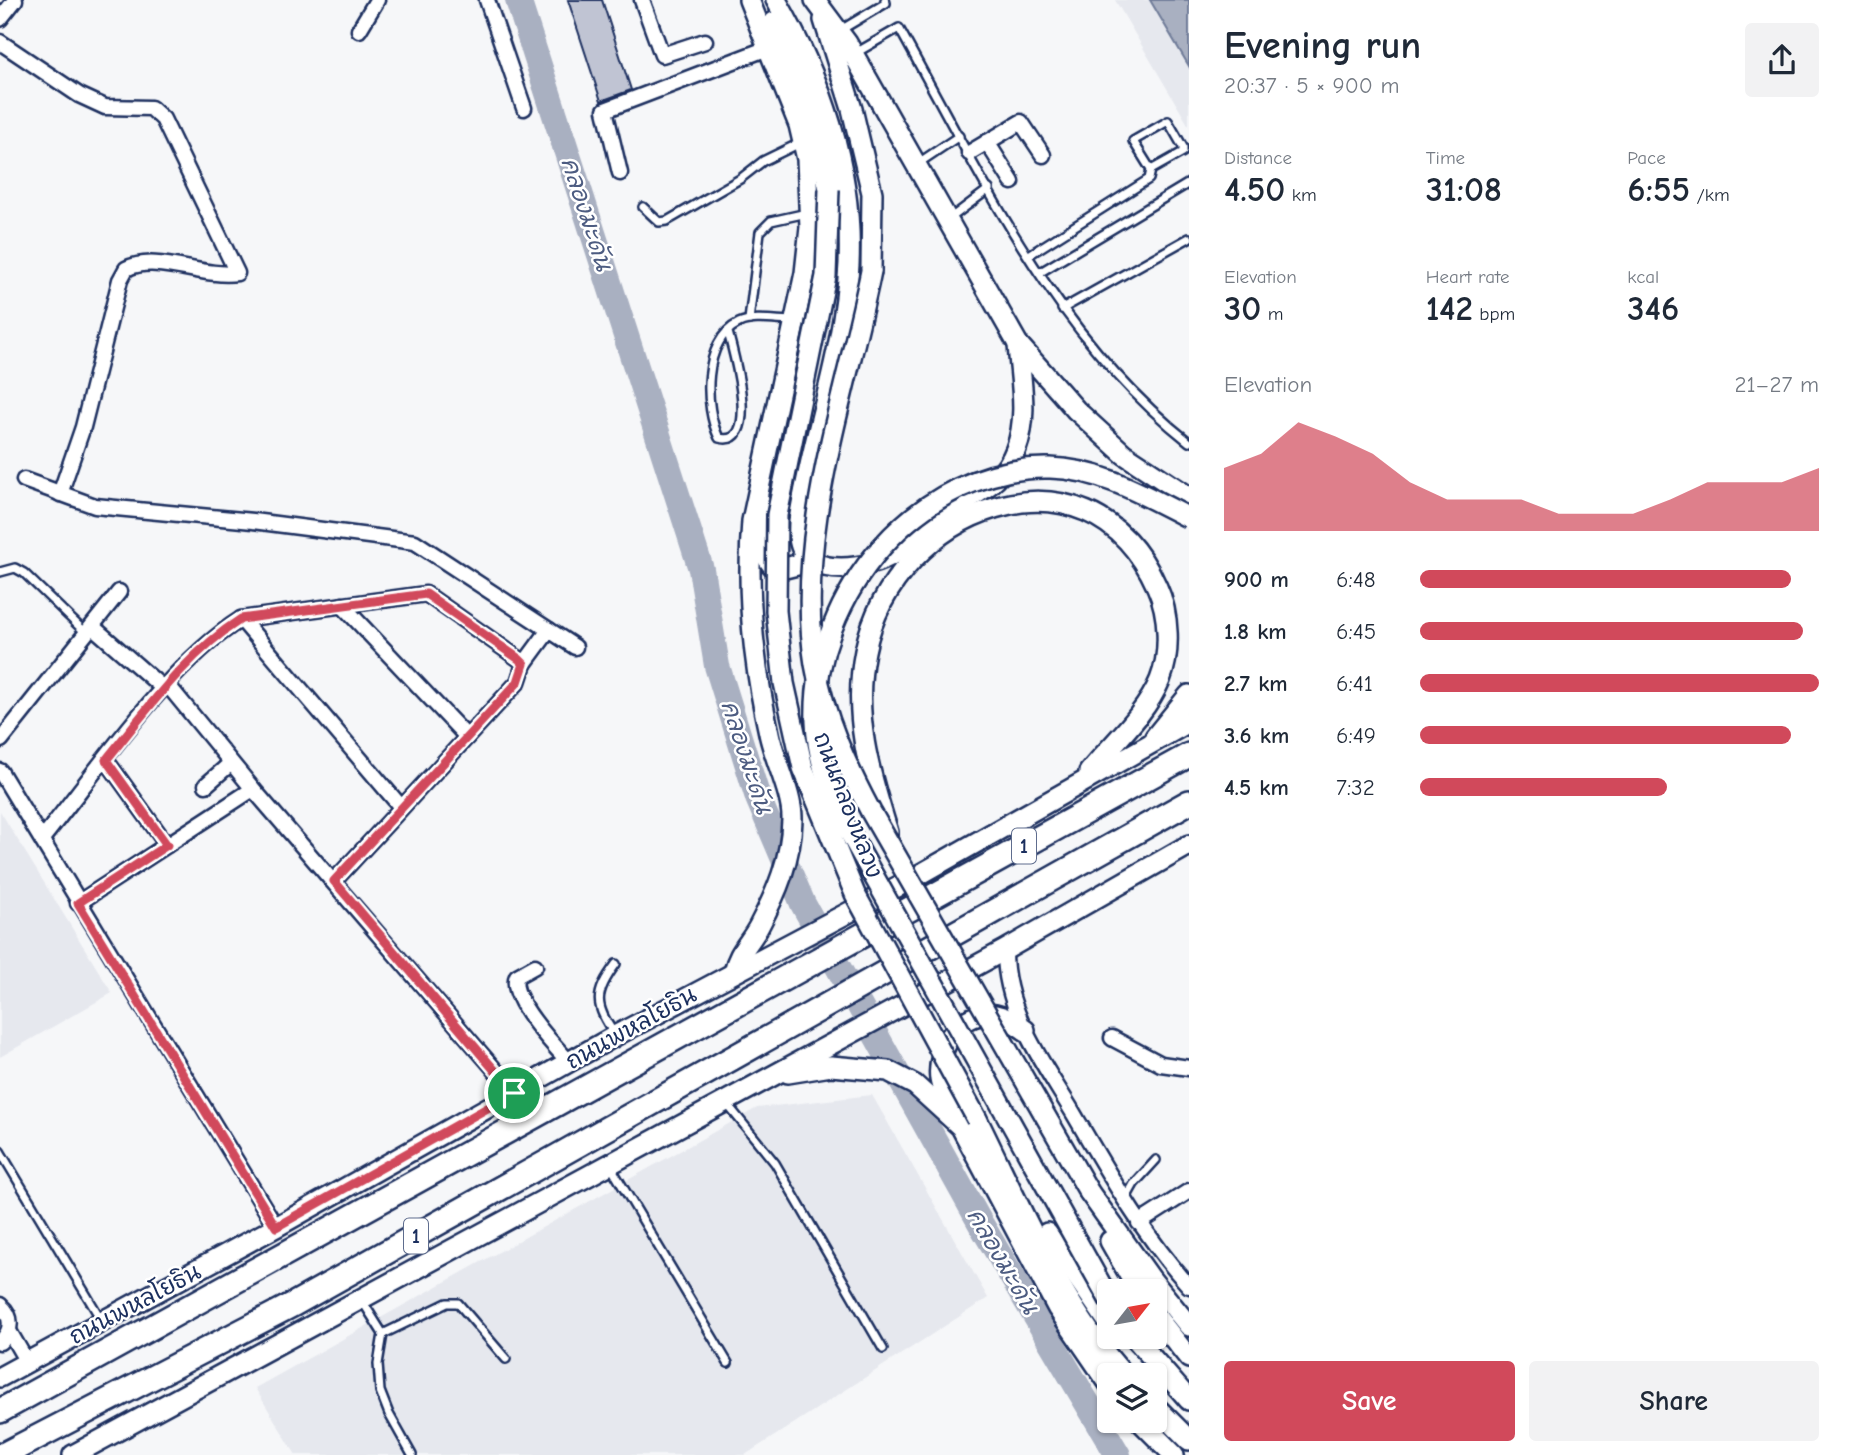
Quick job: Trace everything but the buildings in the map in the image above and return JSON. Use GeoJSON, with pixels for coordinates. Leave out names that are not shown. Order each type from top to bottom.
{"type":"FeatureCollection","features":[{"type":"Feature","properties":{"kind":"highway","name":"ถนนพหลโยธิน"},"geometry":{"type":"LineString","coordinates":[[0,1411],[1189,755]]}},
{"type":"Feature","properties":{"kind":"highway","name":"1"},"geometry":{"type":"LineString","coordinates":[[3,1455],[294,1304],[1189,802]]}},
{"type":"Feature","properties":{"kind":"main road"},"geometry":{"type":"LineString","coordinates":[[734,972],[738,955],[758,930],[789,859],[793,816],[771,743],[751,641],[749,558],[752,521],[805,273],[810,213],[807,159],[803,142],[785,85],[749,0]]}},
{"type":"Feature","properties":{"kind":"main road","name":"ถนนคลองหลวง"},"geometry":{"type":"LineString","coordinates":[[762,0],[785,41],[814,119],[830,189],[826,276],[777,515],[776,611],[785,683],[803,768],[855,894],[969,1123],[1097,1307]]}},
{"type":"Feature","properties":{"kind":"main road"},"geometry":{"type":"LineString","coordinates":[[776,0],[804,47],[822,97],[848,199],[849,266],[841,320],[799,521],[800,544],[807,556],[829,567],[849,568],[871,564],[892,555],[949,511],[989,488],[1004,472],[1016,450],[1022,428],[1018,344]]}},
{"type":"Feature","properties":{"kind":"main road"},"geometry":{"type":"LineString","coordinates":[[817,4],[854,54],[1018,344],[1076,410],[1124,454],[1189,497]]}},
{"type":"Feature","properties":{"kind":"main road","name":"ถนนคลองหลวง"},"geometry":{"type":"LineString","coordinates":[[817,4],[852,109],[872,193],[871,271],[826,468],[814,545],[810,610],[815,663],[826,711],[854,779],[1089,1192],[1114,1249],[1131,1279]]}},
{"type":"Feature","properties":{"kind":"main road"},"geometry":{"type":"LineString","coordinates":[[766,453],[765,558],[777,570],[783,570],[797,565],[807,556]]}},
{"type":"Feature","properties":{"kind":"main road"},"geometry":{"type":"LineString","coordinates":[[1098,1279],[842,819],[821,758],[816,723],[817,699],[835,622],[864,569],[907,523],[958,488],[999,472],[1061,469],[1087,473],[1128,487],[1189,518]]}},
{"type":"Feature","properties":{"kind":"main road"},"geometry":{"type":"LineString","coordinates":[[892,847],[868,766],[861,730],[860,679],[865,648],[879,610],[897,578],[928,545],[964,518],[982,510],[1017,502],[1068,506],[1103,522],[1126,540],[1147,566],[1161,596],[1167,637],[1161,678],[1144,704],[1082,781]]}},
{"type":"Feature","properties":{"kind":"main road"},"geometry":{"type":"LineString","coordinates":[[1150,743],[1189,695]]}},
{"type":"Feature","properties":{"kind":"main road","name":"ถนนพหลโยธิน"},"geometry":{"type":"LineString","coordinates":[[2,1372],[27,1362],[276,1227],[615,1036],[847,913],[1189,722]]}},
{"type":"Feature","properties":{"kind":"main road","name":"1"},"geometry":{"type":"LineString","coordinates":[[83,1453],[361,1298],[1005,950],[1189,845]]}},
{"type":"Feature","properties":{"kind":"main road"},"geometry":{"type":"LineString","coordinates":[[1025,1030],[1006,1019],[987,1015],[959,1027],[945,1040],[939,1066],[940,1082],[969,1123],[1055,1271],[1115,1363]]}},
{"type":"Feature","properties":{"kind":"main road"},"geometry":{"type":"LineString","coordinates":[[769,1076],[831,1066],[888,1071],[915,1085],[969,1123],[1059,1309],[1097,1366]]}},
{"type":"Feature","properties":{"kind":"main road"},"geometry":{"type":"LineString","coordinates":[[1089,1192],[1151,1279],[1189,1326]]}},
{"type":"Feature","properties":{"kind":"main road"},"geometry":{"type":"LineString","coordinates":[[1167,1330],[1189,1358]]}},
{"type":"Feature","properties":{"kind":"main road"},"geometry":{"type":"LineString","coordinates":[[1130,1349],[1142,1363]]}},
{"type":"Feature","properties":{"kind":"main road"},"geometry":{"type":"LineString","coordinates":[[1144,1349],[1189,1400]]}},
{"type":"Feature","properties":{"kind":"main road"},"geometry":{"type":"LineString","coordinates":[[1167,1388],[1189,1407]]}},
{"type":"Feature","properties":{"kind":"main road"},"geometry":{"type":"LineString","coordinates":[[1167,1418],[1189,1440]]}},
{"type":"Feature","properties":{"kind":"main road"},"geometry":{"type":"LineString","coordinates":[[1152,1433],[1174,1455]]}},
{"type":"Feature","properties":{"kind":"street"},"geometry":{"type":"LineString","coordinates":[[0,19],[15,0]]}},
{"type":"Feature","properties":{"kind":"street"},"geometry":{"type":"LineString","coordinates":[[359,30],[377,0]]}},
{"type":"Feature","properties":{"kind":"street"},"geometry":{"type":"LineString","coordinates":[[487,0],[524,108]]}},
{"type":"Feature","properties":{"kind":"street"},"geometry":{"type":"LineString","coordinates":[[642,0],[662,55],[705,41]]}},
{"type":"Feature","properties":{"kind":"street"},"geometry":{"type":"LineString","coordinates":[[0,42],[79,95],[105,107],[151,108],[163,119],[237,273],[199,273],[143,262],[126,269],[120,280],[83,427],[60,494]]}},
{"type":"Feature","properties":{"kind":"street"},"geometry":{"type":"LineString","coordinates":[[620,173],[605,110],[768,48]]}},
{"type":"Feature","properties":{"kind":"street"},"geometry":{"type":"LineString","coordinates":[[969,153],[1021,121],[1043,155]]}},
{"type":"Feature","properties":{"kind":"street"},"geometry":{"type":"LineString","coordinates":[[987,142],[1012,182]]}},
{"type":"Feature","properties":{"kind":"street"},"geometry":{"type":"LineString","coordinates":[[24,480],[95,506],[253,521],[415,542],[575,647]]}},
{"type":"Feature","properties":{"kind":"street"},"geometry":{"type":"LineString","coordinates":[[1,740],[119,592]]}},
{"type":"Feature","properties":{"kind":"street"},"geometry":{"type":"LineString","coordinates":[[42,839],[165,687],[224,630],[241,619],[426,594],[524,664]]}},
{"type":"Feature","properties":{"kind":"street"},"geometry":{"type":"LineString","coordinates":[[342,605],[467,737]]}},
{"type":"Feature","properties":{"kind":"street"},"geometry":{"type":"LineString","coordinates":[[241,619],[401,807]]}},
{"type":"Feature","properties":{"kind":"street"},"geometry":{"type":"LineString","coordinates":[[90,630],[165,687],[514,1093]]}},
{"type":"Feature","properties":{"kind":"street"},"geometry":{"type":"LineString","coordinates":[[334,881],[518,682],[524,664],[549,630]]}},
{"type":"Feature","properties":{"kind":"street"},"geometry":{"type":"LineString","coordinates":[[106,760],[167,845]]}},
{"type":"Feature","properties":{"kind":"street"},"geometry":{"type":"LineString","coordinates":[[206,785],[231,763]]}},
{"type":"Feature","properties":{"kind":"street"},"geometry":{"type":"LineString","coordinates":[[0,771],[276,1227]]}},
{"type":"Feature","properties":{"kind":"street"},"geometry":{"type":"LineString","coordinates":[[78,903],[253,789]]}},
{"type":"Feature","properties":{"kind":"street"},"geometry":{"type":"LineString","coordinates":[[1005,950],[1008,982],[1025,1030],[1139,1223],[1189,1286]]}},
{"type":"Feature","properties":{"kind":"street"},"geometry":{"type":"LineString","coordinates":[[535,966],[517,976],[515,986],[526,1009],[569,1062]]}},
{"type":"Feature","properties":{"kind":"street"},"geometry":{"type":"LineString","coordinates":[[1112,1038],[1161,1064],[1189,1068]]}},
{"type":"Feature","properties":{"kind":"street"},"geometry":{"type":"LineString","coordinates":[[1139,1223],[1189,1191]]}},
{"type":"Feature","properties":{"kind":"street"},"geometry":{"type":"LineString","coordinates":[[0,1305],[9,1317],[4,1336],[27,1362]]}},
{"type":"Feature","properties":{"kind":"lane"},"geometry":{"type":"LineString","coordinates":[[838,31],[886,3],[884,0]]}},
{"type":"Feature","properties":{"kind":"lane"},"geometry":{"type":"LineString","coordinates":[[854,54],[899,28],[989,189],[1062,309],[1099,358],[1189,442]]}},
{"type":"Feature","properties":{"kind":"lane"},"geometry":{"type":"LineString","coordinates":[[1029,255],[1143,184],[1152,175],[1151,170],[1133,141],[1168,121],[1183,147],[1183,152],[1151,170]]}},
{"type":"Feature","properties":{"kind":"lane"},"geometry":{"type":"LineString","coordinates":[[916,165],[959,136]]}},
{"type":"Feature","properties":{"kind":"lane"},"geometry":{"type":"LineString","coordinates":[[643,207],[659,222],[667,221],[740,179],[763,161],[803,142]]}},
{"type":"Feature","properties":{"kind":"lane"},"geometry":{"type":"LineString","coordinates":[[1039,273],[1189,183]]}},
{"type":"Feature","properties":{"kind":"lane"},"geometry":{"type":"LineString","coordinates":[[947,220],[989,189]]}},
{"type":"Feature","properties":{"kind":"lane"},"geometry":{"type":"LineString","coordinates":[[749,320],[755,253],[762,228],[782,217],[810,213]]}},
{"type":"Feature","properties":{"kind":"lane"},"geometry":{"type":"LineString","coordinates":[[1062,309],[1189,238]]}},
{"type":"Feature","properties":{"kind":"lane"},"geometry":{"type":"LineString","coordinates":[[728,332],[741,381],[741,428],[734,439],[727,440],[719,438],[713,419],[710,372],[715,352],[728,332],[749,320],[794,321]]}},
{"type":"Feature","properties":{"kind":"lane"},"geometry":{"type":"LineString","coordinates":[[0,572],[15,568],[24,573],[90,630]]}},
{"type":"Feature","properties":{"kind":"lane"},"geometry":{"type":"LineString","coordinates":[[615,964],[600,991],[599,1011],[615,1036]]}},
{"type":"Feature","properties":{"kind":"lane"},"geometry":{"type":"LineString","coordinates":[[724,1101],[775,1163],[883,1349]]}},
{"type":"Feature","properties":{"kind":"lane"},"geometry":{"type":"LineString","coordinates":[[0,1151],[102,1322]]}},
{"type":"Feature","properties":{"kind":"lane"},"geometry":{"type":"LineString","coordinates":[[1125,1201],[1134,1184],[1156,1160]]}},
{"type":"Feature","properties":{"kind":"lane"},"geometry":{"type":"LineString","coordinates":[[609,1163],[728,1363]]}},
{"type":"Feature","properties":{"kind":"lane"},"geometry":{"type":"LineString","coordinates":[[361,1298],[383,1334],[378,1364],[380,1391],[388,1414],[412,1455]]}},
{"type":"Feature","properties":{"kind":"lane"},"geometry":{"type":"LineString","coordinates":[[383,1334],[447,1303],[458,1303],[506,1359]]}},
{"type":"Feature","properties":{"kind":"shaded area"},"geometry":{"type":"Polygon","coordinates":[[[1115,0],[1189,0],[1189,126],[1115,0]]]}},
{"type":"Feature","properties":{"kind":"shaded area"},"geometry":{"type":"Polygon","coordinates":[[[0,811],[112,993],[0,1057],[0,811]]]}},
{"type":"Feature","properties":{"kind":"shaded area"},"geometry":{"type":"Polygon","coordinates":[[[872,1095],[988,1298],[745,1455],[296,1455],[255,1388],[757,1108],[872,1095]]]}},
{"type":"Feature","properties":{"kind":"water"},"geometry":{"type":"Polygon","coordinates":[[[1150,0],[1189,0],[1189,66],[1150,0]]]}},
{"type":"Feature","properties":{"kind":"waterway","name":"คลองมะดัน"},"geometry":{"type":"LineString","coordinates":[[518,0],[701,569],[717,666],[758,798],[803,904],[982,1226],[1118,1455]]}},
{"type":"Feature","properties":{"kind":"route"},"geometry":{"type":"LineString","coordinates":[[426,594],[524,664],[518,682],[334,881],[514,1093],[276,1227],[78,903],[167,845],[106,760],[167,684],[224,630],[241,619],[426,594]]}}]}
